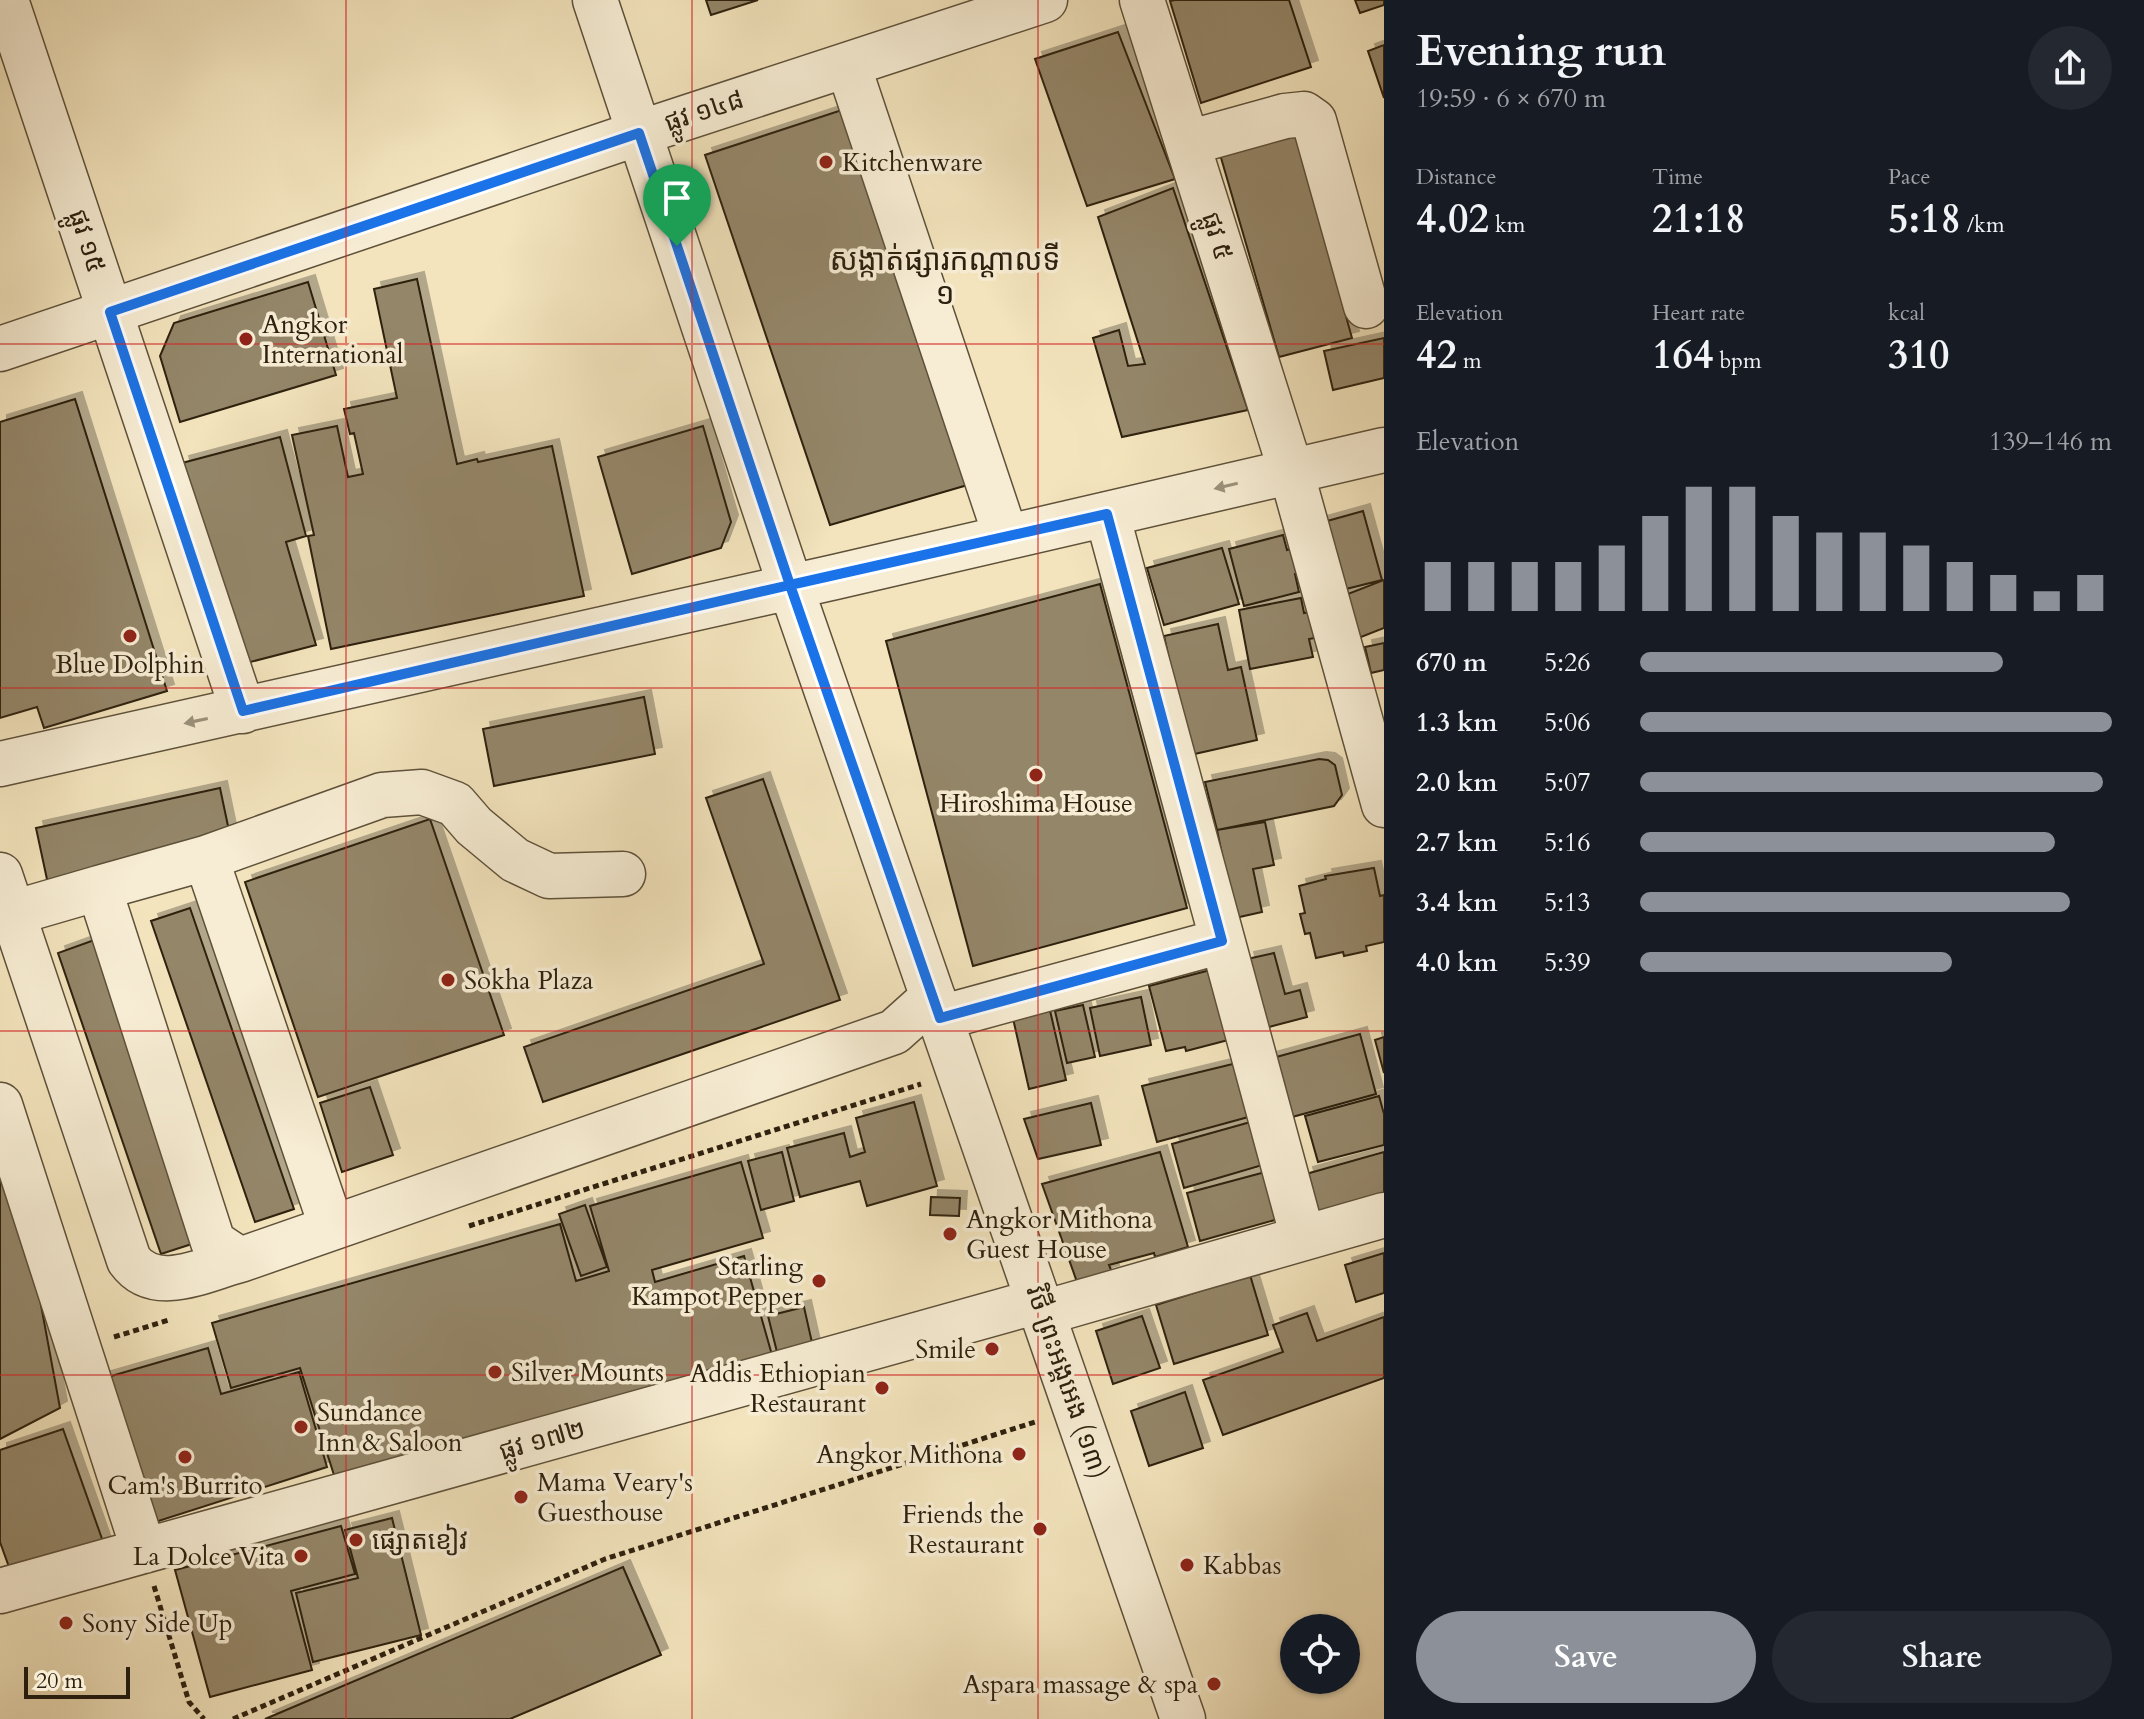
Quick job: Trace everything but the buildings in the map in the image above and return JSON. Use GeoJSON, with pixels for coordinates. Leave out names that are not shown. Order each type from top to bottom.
{"type":"FeatureCollection","features":[{"type":"Feature","properties":{"kind":"street","name":"ផ្លូវ ១៥"},"geometry":{"type":"LineString","coordinates":[[6,0],[243,711]]}},
{"type":"Feature","properties":{"kind":"street","name":"វិថី ព្រះអង្គអេង (១៣)"},"geometry":{"type":"LineString","coordinates":[[595,0],[790,585],[1183,1719]]}},
{"type":"Feature","properties":{"kind":"street","name":"ផ្លូវ ១៤៨"},"geometry":{"type":"LineString","coordinates":[[0,349],[639,133],[1045,0]]}},
{"type":"Feature","properties":{"kind":"street","name":"ផ្លូវ ៥"},"geometry":{"type":"LineString","coordinates":[[1142,0],[1291,471],[1383,798]]}},
{"type":"Feature","properties":{"kind":"street"},"geometry":{"type":"LineString","coordinates":[[848,65],[1006,537]]}},
{"type":"Feature","properties":{"kind":"street"},"geometry":{"type":"LineString","coordinates":[[1188,143],[1285,116],[1304,114],[1314,121],[1366,306]]}},
{"type":"Feature","properties":{"kind":"street"},"geometry":{"type":"LineString","coordinates":[[0,764],[1384,450]]}},
{"type":"Feature","properties":{"kind":"street"},"geometry":{"type":"LineString","coordinates":[[1107,514],[1303,1238]]}},
{"type":"Feature","properties":{"kind":"street"},"geometry":{"type":"LineString","coordinates":[[623,874],[549,876],[515,860],[474,826],[455,804],[422,792],[382,795],[206,858],[99,888],[6,894],[129,1260],[137,1271],[155,1279],[173,1278],[240,1260],[894,1032],[937,1008],[1222,941]]}},
{"type":"Feature","properties":{"kind":"street"},"geometry":{"type":"LineString","coordinates":[[206,858],[332,1228]]}},
{"type":"Feature","properties":{"kind":"street"},"geometry":{"type":"LineString","coordinates":[[99,888],[213,1242],[240,1260]]}},
{"type":"Feature","properties":{"kind":"street"},"geometry":{"type":"LineString","coordinates":[[0,1105],[144,1551]]}},
{"type":"Feature","properties":{"kind":"street","name":"ផ្លូវ ១៧២"},"geometry":{"type":"LineString","coordinates":[[0,1591],[1384,1215]]}},
{"type":"Feature","properties":{"kind":"path"},"geometry":{"type":"LineString","coordinates":[[458,1229],[959,1072]]}},
{"type":"Feature","properties":{"kind":"path"},"geometry":{"type":"LineString","coordinates":[[78,1348],[169,1319]]}},
{"type":"Feature","properties":{"kind":"path"},"geometry":{"type":"LineString","coordinates":[[233,1719],[605,1559],[1076,1409]]}},
{"type":"Feature","properties":{"kind":"path"},"geometry":{"type":"LineString","coordinates":[[144,1551],[189,1702],[204,1719]]}},
{"type":"Feature","properties":{"kind":"place","name":"Kitchenware"},"geometry":{"type":"Point","coordinates":[826,162]}},
{"type":"Feature","properties":{"kind":"place","name":"Angkor International"},"geometry":{"type":"Point","coordinates":[246,339]}},
{"type":"Feature","properties":{"kind":"place","name":"Blue Dolphin"},"geometry":{"type":"Point","coordinates":[130,636]}},
{"type":"Feature","properties":{"kind":"place","name":"Hiroshima House"},"geometry":{"type":"Point","coordinates":[1036,775]}},
{"type":"Feature","properties":{"kind":"place","name":"Sokha Plaza"},"geometry":{"type":"Point","coordinates":[448,980]}},
{"type":"Feature","properties":{"kind":"place","name":"Angkor Mithona Guest House"},"geometry":{"type":"Point","coordinates":[950,1234]}},
{"type":"Feature","properties":{"kind":"place","name":"Starling Kampot Pepper"},"geometry":{"type":"Point","coordinates":[819,1281]}},
{"type":"Feature","properties":{"kind":"place","name":"Smile"},"geometry":{"type":"Point","coordinates":[992,1349]}},
{"type":"Feature","properties":{"kind":"place","name":"Silver Mounts"},"geometry":{"type":"Point","coordinates":[495,1372]}},
{"type":"Feature","properties":{"kind":"place","name":"Addis Ethiopian Restaurant"},"geometry":{"type":"Point","coordinates":[882,1388]}},
{"type":"Feature","properties":{"kind":"place","name":"Sundance Inn & Saloon"},"geometry":{"type":"Point","coordinates":[301,1427]}},
{"type":"Feature","properties":{"kind":"place","name":"Angkor Mithona"},"geometry":{"type":"Point","coordinates":[1019,1454]}},
{"type":"Feature","properties":{"kind":"place","name":"Cam's Burrito"},"geometry":{"type":"Point","coordinates":[185,1457]}},
{"type":"Feature","properties":{"kind":"place","name":"Mama Veary's Guesthouse"},"geometry":{"type":"Point","coordinates":[521,1497]}},
{"type":"Feature","properties":{"kind":"place","name":"Friends the Restaurant"},"geometry":{"type":"Point","coordinates":[1040,1529]}},
{"type":"Feature","properties":{"kind":"place","name":"ផ្សោតខៀវ"},"geometry":{"type":"Point","coordinates":[356,1540]}},
{"type":"Feature","properties":{"kind":"place","name":"La Dolce Vita"},"geometry":{"type":"Point","coordinates":[301,1556]}},
{"type":"Feature","properties":{"kind":"place","name":"Kabbas"},"geometry":{"type":"Point","coordinates":[1187,1565]}},
{"type":"Feature","properties":{"kind":"place","name":"Sony Side Up"},"geometry":{"type":"Point","coordinates":[66,1623]}},
{"type":"Feature","properties":{"kind":"place","name":"Aspara massage & spa"},"geometry":{"type":"Point","coordinates":[1214,1684]}},
{"type":"Feature","properties":{"kind":"district","name":"សង្កាត់ផ្សារកណ្ដាលទី ១"},"geometry":{"type":"Point","coordinates":[945,277]}},
{"type":"Feature","properties":{"kind":"route"},"geometry":{"type":"LineString","coordinates":[[677,246],[639,133],[110,312],[243,711],[790,585],[940,1018],[1222,941],[1107,514],[790,585],[677,246]]}}]}
